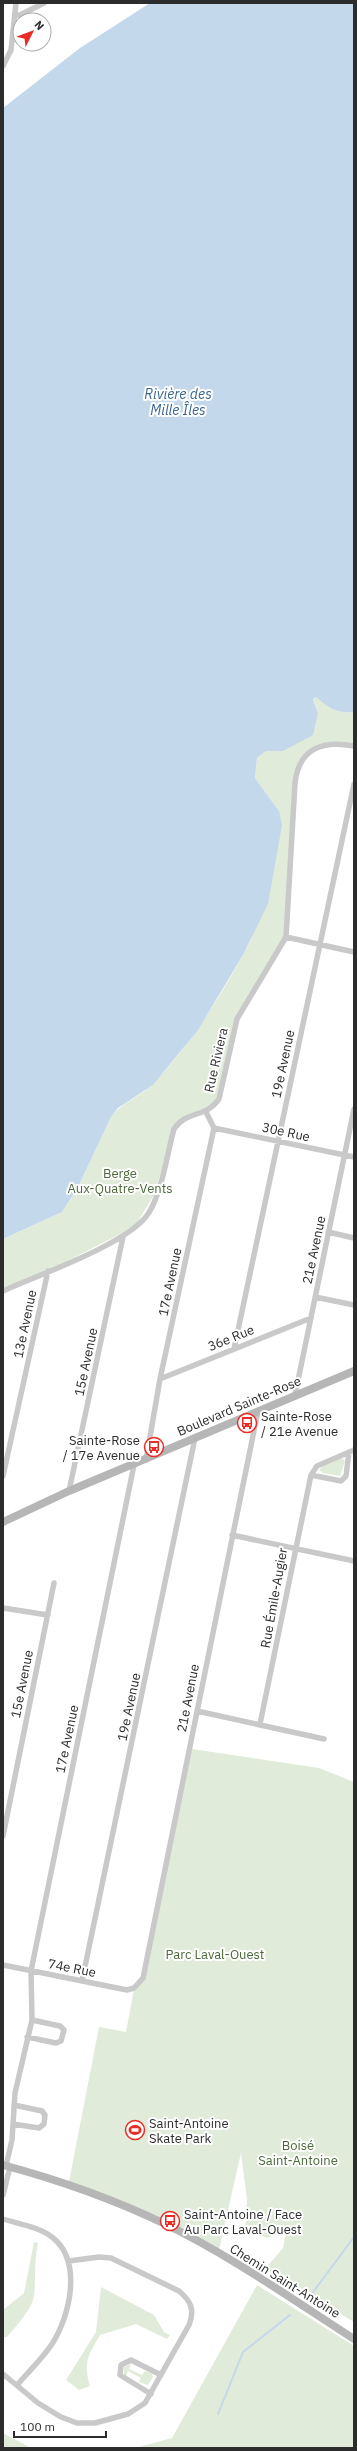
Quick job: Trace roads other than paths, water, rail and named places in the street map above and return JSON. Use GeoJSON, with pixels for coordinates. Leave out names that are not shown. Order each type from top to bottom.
{"type":"FeatureCollection","features":[{"type":"Feature","properties":{"kind":"street"},"geometry":{"type":"LineString","coordinates":[[26,12],[44,3]]}},
{"type":"Feature","properties":{"kind":"street"},"geometry":{"type":"LineString","coordinates":[[3,66],[10,50],[12,36]]}},
{"type":"Feature","properties":{"kind":"street","name":"Rue Riviera"},"geometry":{"type":"LineString","coordinates":[[206,1112],[214,1107],[218,1099],[237,1019],[286,937],[296,775],[305,756],[326,743],[338,742],[354,746]]}},
{"type":"Feature","properties":{"kind":"street","name":"19e Avenue"},"geometry":{"type":"LineString","coordinates":[[234,1349],[354,784]]}},
{"type":"Feature","properties":{"kind":"street"},"geometry":{"type":"LineString","coordinates":[[286,937],[354,952]]}},
{"type":"Feature","properties":{"kind":"street","name":"21e Avenue"},"geometry":{"type":"LineString","coordinates":[[295,1395],[354,1109]]}},
{"type":"Feature","properties":{"kind":"street"},"geometry":{"type":"LineString","coordinates":[[3,1291],[123,1237],[139,1224],[154,1202],[174,1129],[180,1121],[189,1115],[206,1112],[214,1128]]}},
{"type":"Feature","properties":{"kind":"street","name":"30e Rue"},"geometry":{"type":"LineString","coordinates":[[214,1128],[354,1157]]}},
{"type":"Feature","properties":{"kind":"street","name":"17e Avenue"},"geometry":{"type":"LineString","coordinates":[[146,1460],[160,1379],[214,1128]]}},
{"type":"Feature","properties":{"kind":"street"},"geometry":{"type":"LineString","coordinates":[[328,1232],[354,1238]]}},
{"type":"Feature","properties":{"kind":"street","name":"15e Avenue"},"geometry":{"type":"LineString","coordinates":[[69,1491],[123,1237]]}},
{"type":"Feature","properties":{"kind":"street","name":"13e Avenue"},"geometry":{"type":"LineString","coordinates":[[3,1476],[48,1271]]}},
{"type":"Feature","properties":{"kind":"street"},"geometry":{"type":"LineString","coordinates":[[315,1297],[354,1306]]}},
{"type":"Feature","properties":{"kind":"street","name":"36e Rue"},"geometry":{"type":"LineString","coordinates":[[160,1379],[311,1318]]}},
{"type":"Feature","properties":{"kind":"street","name":"Boulevard Sainte-Rose"},"geometry":{"type":"LineString","coordinates":[[3,1522],[69,1491],[146,1460],[354,1371]]}},
{"type":"Feature","properties":{"kind":"street","name":"21e Avenue"},"geometry":{"type":"LineString","coordinates":[[137,1986],[145,1973],[258,1411]]}},
{"type":"Feature","properties":{"kind":"street","name":"19e Avenue"},"geometry":{"type":"LineString","coordinates":[[82,1981],[195,1438]]}},
{"type":"Feature","properties":{"kind":"street"},"geometry":{"type":"LineString","coordinates":[[352,1451],[346,1476],[342,1481],[310,1475],[317,1466],[352,1451]]}},
{"type":"Feature","properties":{"kind":"street","name":"17e Avenue"},"geometry":{"type":"LineString","coordinates":[[3,2195],[13,2124],[14,2105],[32,2020],[31,1970],[134,1465]]}},
{"type":"Feature","properties":{"kind":"street","name":"Rue Émile-Augier"},"geometry":{"type":"LineString","coordinates":[[260,1724],[310,1475]]}},
{"type":"Feature","properties":{"kind":"street"},"geometry":{"type":"LineString","coordinates":[[232,1535],[354,1561]]}},
{"type":"Feature","properties":{"kind":"street","name":"15e Avenue"},"geometry":{"type":"LineString","coordinates":[[3,1836],[54,1583]]}},
{"type":"Feature","properties":{"kind":"street"},"geometry":{"type":"LineString","coordinates":[[3,1608],[48,1615]]}},
{"type":"Feature","properties":{"kind":"street"},"geometry":{"type":"LineString","coordinates":[[197,1711],[324,1739]]}},
{"type":"Feature","properties":{"kind":"street","name":"74e Rue"},"geometry":{"type":"LineString","coordinates":[[3,1965],[127,1990],[137,1986]]}},
{"type":"Feature","properties":{"kind":"street"},"geometry":{"type":"LineString","coordinates":[[28,2037],[56,2043],[62,2041],[64,2030],[60,2026],[32,2020]]}},
{"type":"Feature","properties":{"kind":"street"},"geometry":{"type":"LineString","coordinates":[[13,2124],[39,2128],[44,2124],[46,2115],[42,2111],[14,2105]]}},
{"type":"Feature","properties":{"kind":"street","name":"Chemin Saint-Antoine"},"geometry":{"type":"LineString","coordinates":[[6,2166],[93,2193],[166,2224],[218,2254],[354,2339]]}},
{"type":"Feature","properties":{"kind":"street"},"geometry":{"type":"LineString","coordinates":[[3,2226],[4,2219],[51,2236],[63,2250],[69,2261],[70,2290],[60,2328],[51,2345],[18,2384]]}},
{"type":"Feature","properties":{"kind":"street"},"geometry":{"type":"LineString","coordinates":[[3,2374],[18,2384],[38,2403],[61,2417],[87,2424],[138,2409],[151,2394],[193,2314],[191,2305],[186,2297],[123,2262],[111,2258],[99,2257],[69,2261]]}},
{"type":"Feature","properties":{"kind":"street"},"geometry":{"type":"LineString","coordinates":[[151,2394],[123,2379],[120,2375],[121,2364],[131,2360],[161,2375]]}},
{"type":"Feature","properties":{"kind":"water","name":"Rivière des Mille Îles"},"geometry":{"type":"Polygon","coordinates":[[[150,3],[354,3],[354,712],[338,711],[316,697],[313,699],[318,713],[313,735],[283,751],[266,751],[257,758],[255,778],[279,811],[282,825],[268,904],[243,955],[198,1030],[153,1085],[118,1108],[111,1117],[78,1187],[62,1212],[3,1239],[3,108],[80,48],[150,3]]]}},
{"type":"Feature","properties":{"kind":"waterway"},"geometry":{"type":"LineString","coordinates":[[308,2299],[354,2237]]}},
{"type":"Feature","properties":{"kind":"waterway"},"geometry":{"type":"LineString","coordinates":[[218,2414],[243,2352],[290,2315]]}},
{"type":"Feature","properties":{"kind":"place","name":"Sainte-Rose / 21e Avenue"},"geometry":{"type":"Point","coordinates":[247,1423]}},
{"type":"Feature","properties":{"kind":"place","name":"Sainte-Rose / 17e Avenue"},"geometry":{"type":"Point","coordinates":[154,1447]}},
{"type":"Feature","properties":{"kind":"place","name":"Saint-Antoine Skate Park"},"geometry":{"type":"Point","coordinates":[135,2130]}},
{"type":"Feature","properties":{"kind":"place","name":"Saint-Antoine / Face Au Parc Laval-Ouest"},"geometry":{"type":"Point","coordinates":[170,2221]}},
{"type":"Feature","properties":{"kind":"park label","name":"Berge Aux-Quatre-Vents"},"geometry":{"type":"Point","coordinates":[120,1180]}},
{"type":"Feature","properties":{"kind":"park label","name":"Parc Laval-Ouest"},"geometry":{"type":"Point","coordinates":[215,1954]}},
{"type":"Feature","properties":{"kind":"park label","name":"Boisé Saint-Antoine"},"geometry":{"type":"Point","coordinates":[298,2152]}}]}
